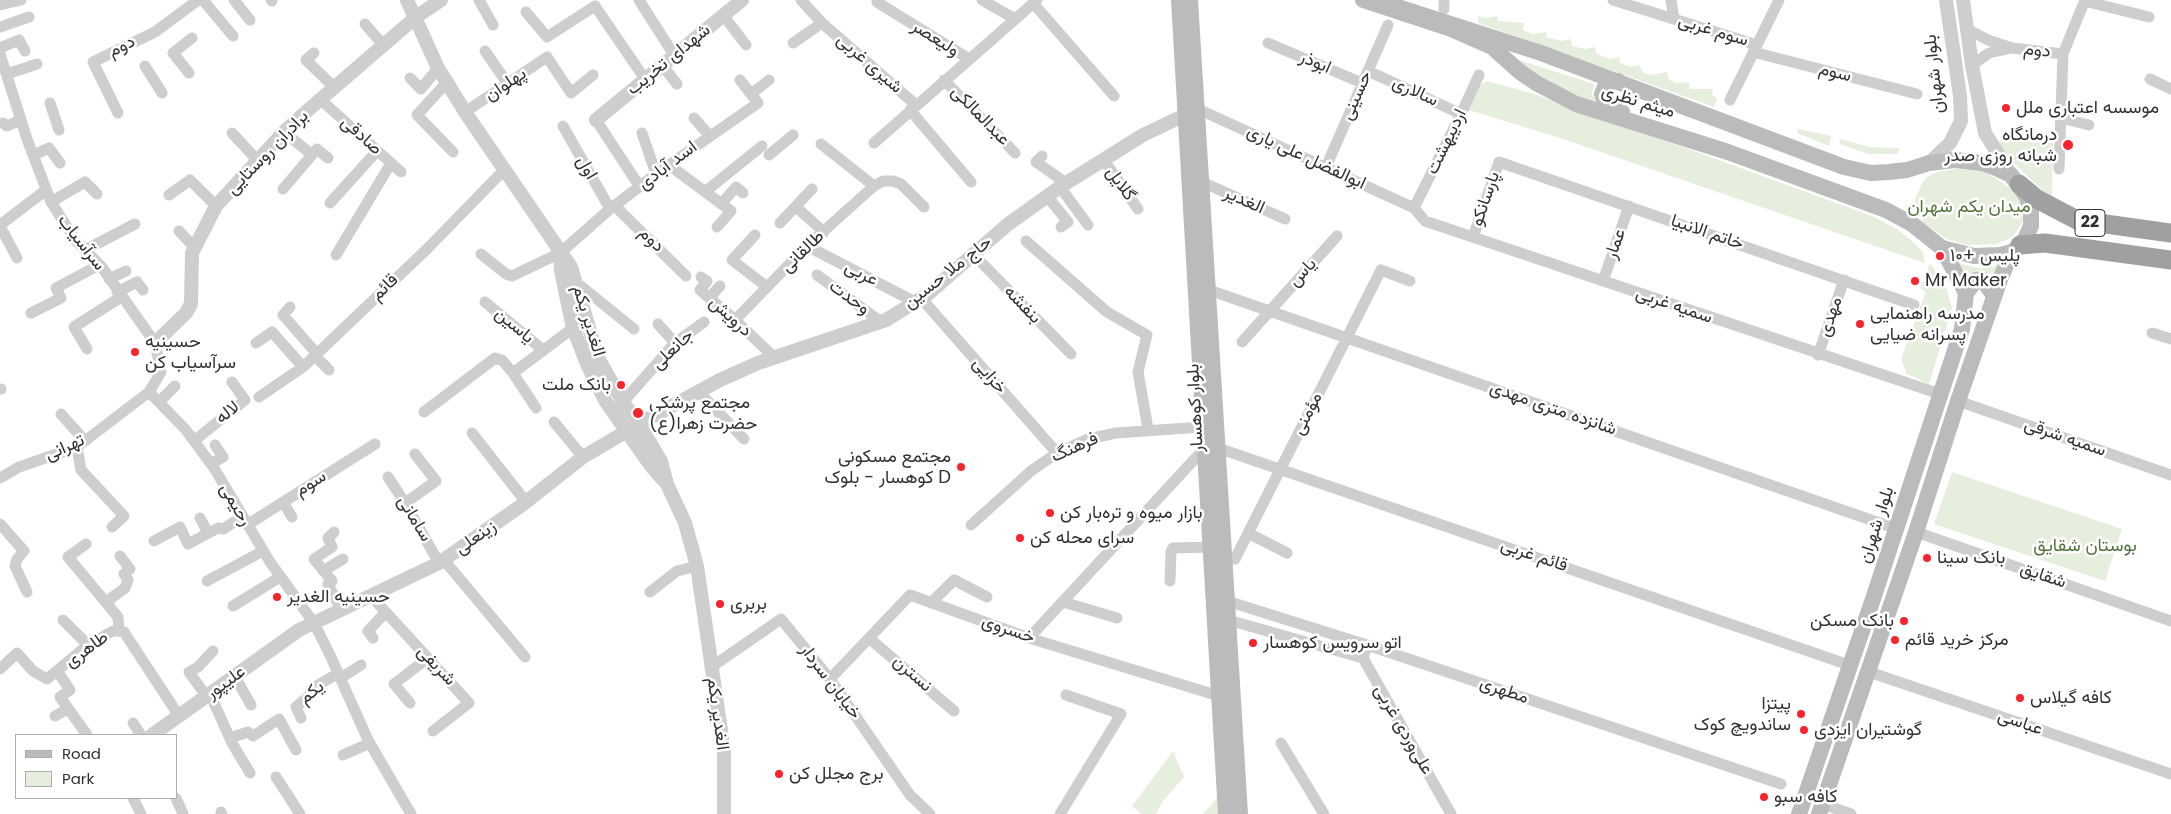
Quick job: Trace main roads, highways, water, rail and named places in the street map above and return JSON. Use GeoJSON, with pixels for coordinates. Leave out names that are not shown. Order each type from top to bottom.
{"type":"FeatureCollection","features":[{"type":"Feature","properties":{"kind":"highway","name":"22"},"geometry":{"type":"LineString","coordinates":[[2015,180],[2036,199],[2077,220],[2171,233]]}},
{"type":"Feature","properties":{"kind":"highway"},"geometry":{"type":"LineString","coordinates":[[2074,246],[2065,238],[2064,232],[2067,225],[2077,220]]}},
{"type":"Feature","properties":{"kind":"highway","name":"22"},"geometry":{"type":"LineString","coordinates":[[2016,248],[2045,243],[2171,260]]}},
{"type":"Feature","properties":{"kind":"main road","name":"میثم نظری"},"geometry":{"type":"LineString","coordinates":[[1363,0],[1451,29],[1492,47],[1520,72],[1576,104],[1728,152],[1886,210],[1912,224],[1942,248]]}},
{"type":"Feature","properties":{"kind":"main road","name":"میثم نظری"},"geometry":{"type":"LineString","coordinates":[[1376,0],[1541,53],[1844,167],[1871,173],[1908,170],[1930,163],[1955,160],[1969,161],[1996,168],[2015,180]]}},
{"type":"Feature","properties":{"kind":"main road","name":"بلوار کوهسار"},"geometry":{"type":"LineString","coordinates":[[1188,2],[1202,427],[1211,449],[1227,601],[1240,814]]}},
{"type":"Feature","properties":{"kind":"main road"},"geometry":{"type":"LineString","coordinates":[[1618,81],[1607,82],[1602,94],[1606,105],[1653,127]]}},
{"type":"Feature","properties":{"kind":"main road","name":"بلوار کوهسار"},"geometry":{"type":"LineString","coordinates":[[1192,112],[1202,182],[1208,290],[1211,449],[1210,547],[1226,814]]}},
{"type":"Feature","properties":{"kind":"main road"},"geometry":{"type":"LineString","coordinates":[[1821,809],[1869,672],[1994,296],[2016,248],[2031,226],[2031,211],[2028,197],[2015,180]]}},
{"type":"Feature","properties":{"kind":"main road"},"geometry":{"type":"LineString","coordinates":[[1942,248],[1974,256],[1988,256],[2016,248]]}},
{"type":"Feature","properties":{"kind":"main road"},"geometry":{"type":"LineString","coordinates":[[1942,248],[1966,293],[1976,280],[1982,280],[1994,296]]}},
{"type":"Feature","properties":{"kind":"main road","name":"بلوار شهران"},"geometry":{"type":"LineString","coordinates":[[1799,814],[1897,529],[1962,328],[1966,293]]}},
{"type":"Feature","properties":{"kind":"place","name":"موسسه اعتباری ملل"},"geometry":{"type":"Point","coordinates":[2006,108]}},
{"type":"Feature","properties":{"kind":"place","name":"درمانگاه شبانه روزی صدر"},"geometry":{"type":"Point","coordinates":[2068,145]}},
{"type":"Feature","properties":{"kind":"place","name":"پلیس +۱۰"},"geometry":{"type":"Point","coordinates":[1940,256]}},
{"type":"Feature","properties":{"kind":"place","name":"Mr Maker"},"geometry":{"type":"Point","coordinates":[1915,281]}},
{"type":"Feature","properties":{"kind":"place","name":"مدرسه راهنمایی پسرانه ضیایی"},"geometry":{"type":"Point","coordinates":[1860,324]}},
{"type":"Feature","properties":{"kind":"place","name":"حسینیه سرآسیاب کن"},"geometry":{"type":"Point","coordinates":[135,352]}},
{"type":"Feature","properties":{"kind":"place","name":"بانک ملت"},"geometry":{"type":"Point","coordinates":[621,385]}},
{"type":"Feature","properties":{"kind":"place","name":"مجتمع پرشکی حضرت زهرا(ع)"},"geometry":{"type":"Point","coordinates":[638,413]}},
{"type":"Feature","properties":{"kind":"place","name":"مجتمع مسکونی کوهسار - بلوک D"},"geometry":{"type":"Point","coordinates":[961,467]}},
{"type":"Feature","properties":{"kind":"place","name":"بازار میوه و تره‌بار کن"},"geometry":{"type":"Point","coordinates":[1050,513]}},
{"type":"Feature","properties":{"kind":"place","name":"سرای محله کن"},"geometry":{"type":"Point","coordinates":[1020,538]}},
{"type":"Feature","properties":{"kind":"place","name":"بانک سینا"},"geometry":{"type":"Point","coordinates":[1927,558]}},
{"type":"Feature","properties":{"kind":"place","name":"حسینیه الغدیر"},"geometry":{"type":"Point","coordinates":[277,597]}},
{"type":"Feature","properties":{"kind":"place","name":"بربری"},"geometry":{"type":"Point","coordinates":[720,604]}},
{"type":"Feature","properties":{"kind":"place","name":"بانک مسکن"},"geometry":{"type":"Point","coordinates":[1904,621]}},
{"type":"Feature","properties":{"kind":"place","name":"مرکز خرید قائم"},"geometry":{"type":"Point","coordinates":[1895,640]}},
{"type":"Feature","properties":{"kind":"place","name":"اتو سرویس کوهسار"},"geometry":{"type":"Point","coordinates":[1253,643]}},
{"type":"Feature","properties":{"kind":"place","name":"کافه گیلاس"},"geometry":{"type":"Point","coordinates":[2020,698]}},
{"type":"Feature","properties":{"kind":"place","name":"پیتزا ساندویچ کوک"},"geometry":{"type":"Point","coordinates":[1801,714]}},
{"type":"Feature","properties":{"kind":"place","name":"گوشتیران ایزدی"},"geometry":{"type":"Point","coordinates":[1804,730]}},
{"type":"Feature","properties":{"kind":"place","name":"برج مجلل کن"},"geometry":{"type":"Point","coordinates":[779,774]}},
{"type":"Feature","properties":{"kind":"place","name":"کافه سبو"},"geometry":{"type":"Point","coordinates":[1764,797]}},
{"type":"Feature","properties":{"kind":"park label","name":"میدان یکم شهران"},"geometry":{"type":"Point","coordinates":[1969,207]}},
{"type":"Feature","properties":{"kind":"park label","name":"بوستان شقایق"},"geometry":{"type":"Point","coordinates":[2085,546]}}]}
